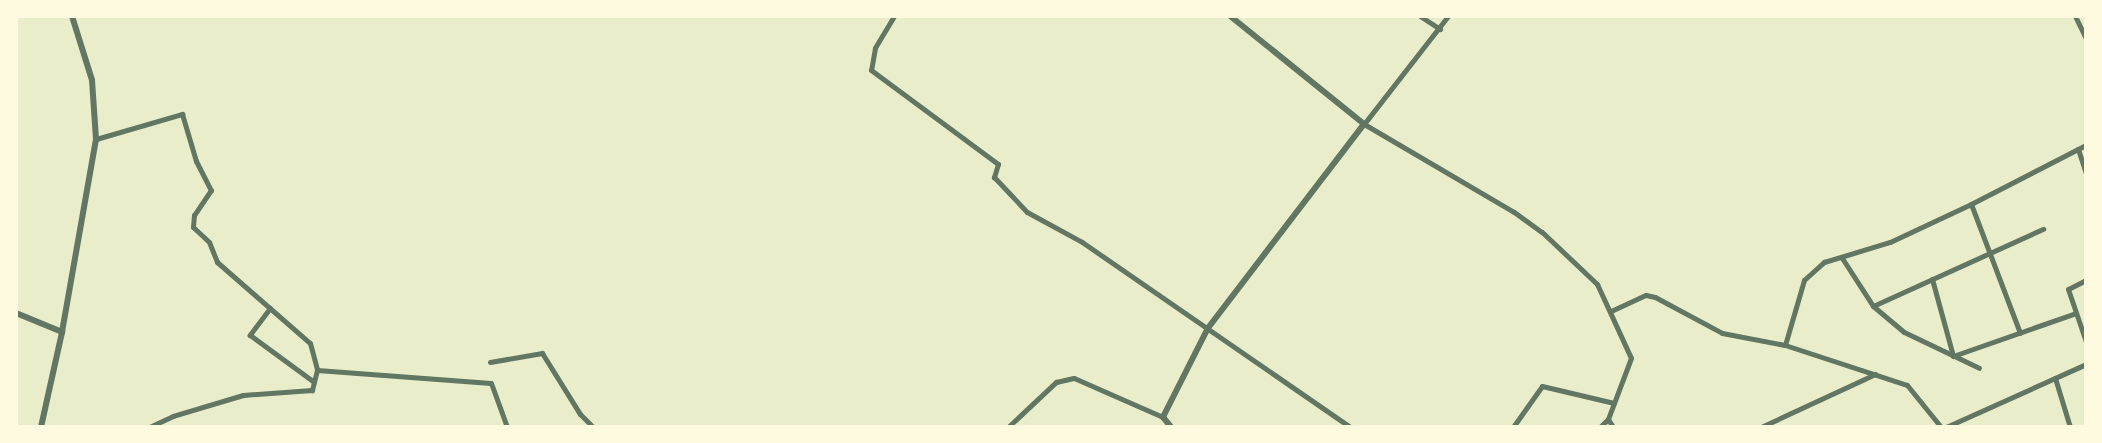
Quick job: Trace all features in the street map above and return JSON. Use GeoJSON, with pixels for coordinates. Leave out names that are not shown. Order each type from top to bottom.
{"type":"FeatureCollection","features":[{"type":"Feature","properties":{"kind":"street"},"geometry":{"type":"LineString","coordinates":[[41,427],[62,332],[96,140],[92,80],[72,16]]}},
{"type":"Feature","properties":{"kind":"street"},"geometry":{"type":"LineString","coordinates":[[894,16],[874,48],[871,70],[998,164],[994,177],[1027,212],[1082,242],[1350,427]]}},
{"type":"Feature","properties":{"kind":"street"},"geometry":{"type":"LineString","coordinates":[[1230,16],[1364,124],[1514,212],[1542,232],[1597,284],[1631,358],[1608,419],[1600,427]]}},
{"type":"Feature","properties":{"kind":"street"},"geometry":{"type":"LineString","coordinates":[[1420,16],[1440,29]]}},
{"type":"Feature","properties":{"kind":"street"},"geometry":{"type":"LineString","coordinates":[[1164,417],[1208,328],[1364,124],[1440,29],[1448,16]]}},
{"type":"Feature","properties":{"kind":"street"},"geometry":{"type":"LineString","coordinates":[[2075,16],[2086,39]]}},
{"type":"Feature","properties":{"kind":"street"},"geometry":{"type":"LineString","coordinates":[[96,140],[182,114],[196,161],[211,190],[194,215],[193,227],[209,242],[217,262],[310,343],[317,370],[312,390],[243,395],[174,416],[149,427]]}},
{"type":"Feature","properties":{"kind":"street"},"geometry":{"type":"LineString","coordinates":[[1785,345],[1804,280],[1824,262],[1890,242],[1971,204],[2086,145]]}},
{"type":"Feature","properties":{"kind":"street"},"geometry":{"type":"LineString","coordinates":[[2078,149],[2086,173]]}},
{"type":"Feature","properties":{"kind":"street"},"geometry":{"type":"LineString","coordinates":[[1971,204],[2020,332]]}},
{"type":"Feature","properties":{"kind":"street"},"geometry":{"type":"LineString","coordinates":[[1873,306],[2043,229]]}},
{"type":"Feature","properties":{"kind":"street"},"geometry":{"type":"LineString","coordinates":[[1842,258],[1873,306],[1904,332],[1979,368]]}},
{"type":"Feature","properties":{"kind":"street"},"geometry":{"type":"LineString","coordinates":[[1932,279],[1953,356]]}},
{"type":"Feature","properties":{"kind":"street"},"geometry":{"type":"LineString","coordinates":[[2086,280],[2068,289],[2086,342]]}},
{"type":"Feature","properties":{"kind":"street"},"geometry":{"type":"LineString","coordinates":[[1611,311],[1646,295],[1655,297],[1722,333],[1785,345],[1876,374],[1907,385],[1941,427]]}},
{"type":"Feature","properties":{"kind":"street"},"geometry":{"type":"LineString","coordinates":[[270,308],[250,335],[314,382]]}},
{"type":"Feature","properties":{"kind":"street"},"geometry":{"type":"LineString","coordinates":[[16,313],[62,332]]}},
{"type":"Feature","properties":{"kind":"street"},"geometry":{"type":"LineString","coordinates":[[1953,356],[2076,313]]}},
{"type":"Feature","properties":{"kind":"street"},"geometry":{"type":"LineString","coordinates":[[490,362],[542,353],[580,414],[593,427]]}},
{"type":"Feature","properties":{"kind":"street"},"geometry":{"type":"LineString","coordinates":[[1946,427],[2086,364]]}},
{"type":"Feature","properties":{"kind":"street"},"geometry":{"type":"LineString","coordinates":[[317,370],[491,383],[506,427]]}},
{"type":"Feature","properties":{"kind":"street"},"geometry":{"type":"LineString","coordinates":[[1762,427],[1876,374]]}},
{"type":"Feature","properties":{"kind":"street"},"geometry":{"type":"LineString","coordinates":[[1008,427],[1056,382],[1074,378],[1164,417],[1171,427]]}},
{"type":"Feature","properties":{"kind":"street"},"geometry":{"type":"LineString","coordinates":[[2055,378],[2070,427]]}},
{"type":"Feature","properties":{"kind":"street"},"geometry":{"type":"LineString","coordinates":[[1513,427],[1542,386],[1614,403]]}},
{"type":"Feature","properties":{"kind":"street"},"geometry":{"type":"LineString","coordinates":[[1608,419],[1613,427]]}}]}
